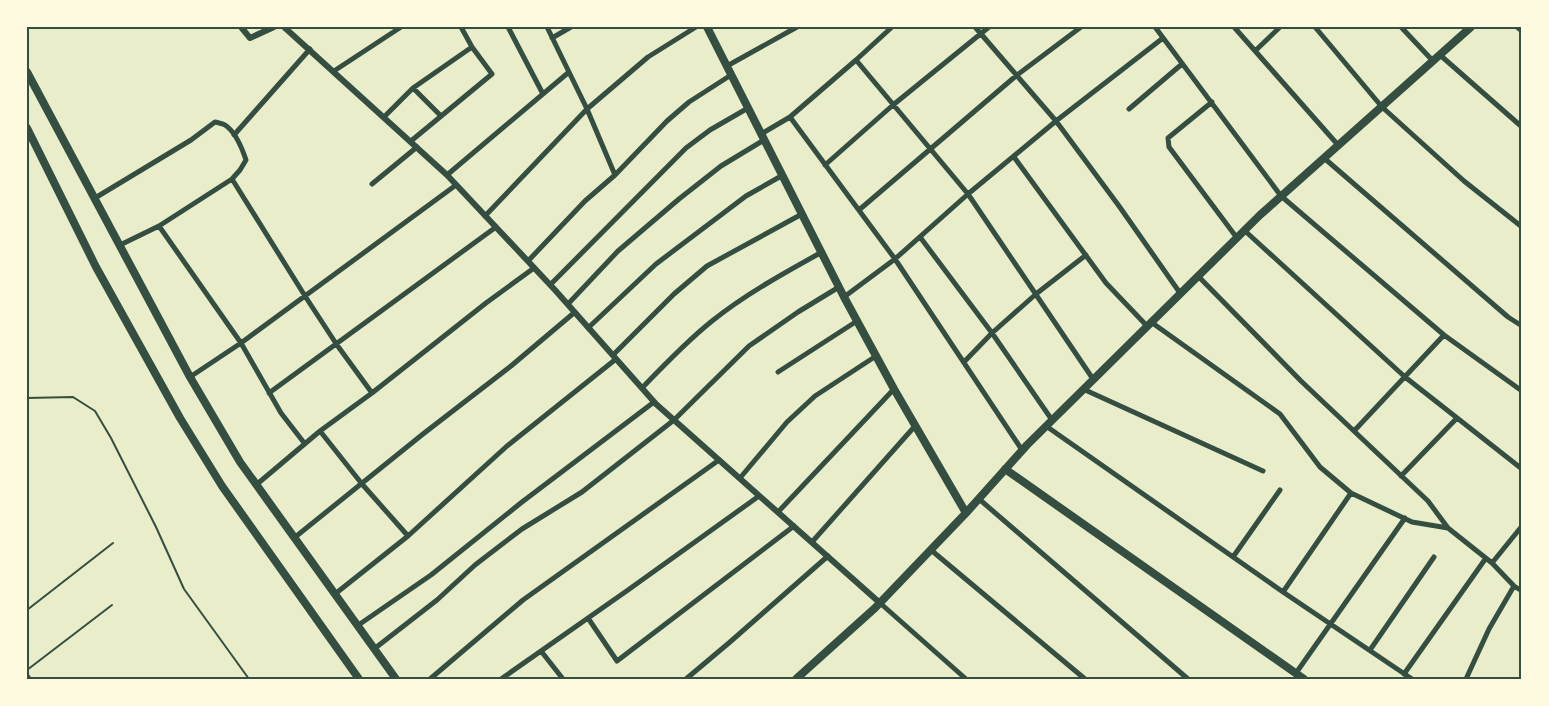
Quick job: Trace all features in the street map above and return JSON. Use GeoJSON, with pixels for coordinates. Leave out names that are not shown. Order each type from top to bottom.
{"type":"FeatureCollection","features":[{"type":"Feature","properties":{"kind":"main road"},"geometry":{"type":"LineString","coordinates":[[707,27],[844,297],[966,513]]}},
{"type":"Feature","properties":{"kind":"main road"},"geometry":{"type":"LineString","coordinates":[[796,679],[880,603],[979,499],[1022,450],[1244,230],[1471,27]]}},
{"type":"Feature","properties":{"kind":"main road"},"geometry":{"type":"LineString","coordinates":[[27,72],[190,377],[240,462],[396,679]]}},
{"type":"Feature","properties":{"kind":"main road"},"geometry":{"type":"LineString","coordinates":[[27,128],[96,267],[180,418],[222,486],[359,679]]}},
{"type":"Feature","properties":{"kind":"main road"},"geometry":{"type":"LineString","coordinates":[[1005,469],[1304,679]]}},
{"type":"Feature","properties":{"kind":"street"},"geometry":{"type":"LineString","coordinates":[[241,27],[250,38],[274,27]]}},
{"type":"Feature","properties":{"kind":"street"},"geometry":{"type":"LineString","coordinates":[[334,71],[401,27]]}},
{"type":"Feature","properties":{"kind":"street"},"geometry":{"type":"LineString","coordinates":[[411,141],[492,74],[472,47],[461,27]]}},
{"type":"Feature","properties":{"kind":"street"},"geometry":{"type":"LineString","coordinates":[[508,27],[543,94]]}},
{"type":"Feature","properties":{"kind":"street"},"geometry":{"type":"LineString","coordinates":[[547,27],[587,109],[615,175]]}},
{"type":"Feature","properties":{"kind":"street"},"geometry":{"type":"LineString","coordinates":[[552,38],[571,27]]}},
{"type":"Feature","properties":{"kind":"street"},"geometry":{"type":"LineString","coordinates":[[485,216],[587,109],[648,57],[696,27]]}},
{"type":"Feature","properties":{"kind":"street"},"geometry":{"type":"LineString","coordinates":[[727,66],[796,27]]}},
{"type":"Feature","properties":{"kind":"street"},"geometry":{"type":"LineString","coordinates":[[568,304],[618,251],[721,166],[790,117],[892,27]]}},
{"type":"Feature","properties":{"kind":"street"},"geometry":{"type":"LineString","coordinates":[[975,27],[1056,121],[1180,293]]}},
{"type":"Feature","properties":{"kind":"street"},"geometry":{"type":"LineString","coordinates":[[825,165],[893,105],[989,27]]}},
{"type":"Feature","properties":{"kind":"street"},"geometry":{"type":"LineString","coordinates":[[859,210],[1017,75],[1080,27]]}},
{"type":"Feature","properties":{"kind":"street"},"geometry":{"type":"LineString","coordinates":[[1155,27],[1281,196],[1444,335],[1522,392]]}},
{"type":"Feature","properties":{"kind":"street"},"geometry":{"type":"LineString","coordinates":[[1234,27],[1338,145]]}},
{"type":"Feature","properties":{"kind":"street"},"geometry":{"type":"LineString","coordinates":[[1255,51],[1280,27]]}},
{"type":"Feature","properties":{"kind":"street"},"geometry":{"type":"LineString","coordinates":[[1316,27],[1382,107],[1464,182],[1522,227]]}},
{"type":"Feature","properties":{"kind":"street"},"geometry":{"type":"LineString","coordinates":[[1401,27],[1433,61]]}},
{"type":"Feature","properties":{"kind":"street"},"geometry":{"type":"LineString","coordinates":[[1517,27],[1522,32]]}},
{"type":"Feature","properties":{"kind":"street"},"geometry":{"type":"LineString","coordinates":[[289,29],[447,175],[568,304],[654,402],[966,679]]}},
{"type":"Feature","properties":{"kind":"street"},"geometry":{"type":"LineString","coordinates":[[844,297],[895,259],[968,194],[1056,121],[1162,38]]}},
{"type":"Feature","properties":{"kind":"street"},"geometry":{"type":"LineString","coordinates":[[384,117],[413,88],[472,47]]}},
{"type":"Feature","properties":{"kind":"street"},"geometry":{"type":"LineString","coordinates":[[234,135],[310,49]]}},
{"type":"Feature","properties":{"kind":"street"},"geometry":{"type":"LineString","coordinates":[[1440,55],[1522,127]]}},
{"type":"Feature","properties":{"kind":"street"},"geometry":{"type":"LineString","coordinates":[[856,60],[968,194],[1093,379]]}},
{"type":"Feature","properties":{"kind":"street"},"geometry":{"type":"LineString","coordinates":[[1128,109],[1182,64]]}},
{"type":"Feature","properties":{"kind":"street"},"geometry":{"type":"LineString","coordinates":[[447,175],[569,72]]}},
{"type":"Feature","properties":{"kind":"street"},"geometry":{"type":"LineString","coordinates":[[528,261],[666,121],[689,102],[731,75]]}},
{"type":"Feature","properties":{"kind":"street"},"geometry":{"type":"LineString","coordinates":[[413,88],[441,116]]}},
{"type":"Feature","properties":{"kind":"street"},"geometry":{"type":"LineString","coordinates":[[1212,102],[1168,138],[1169,147],[1237,238]]}},
{"type":"Feature","properties":{"kind":"street"},"geometry":{"type":"LineString","coordinates":[[550,285],[686,148],[710,130],[748,108]]}},
{"type":"Feature","properties":{"kind":"street"},"geometry":{"type":"LineString","coordinates":[[790,117],[895,259],[1022,450]]}},
{"type":"Feature","properties":{"kind":"street"},"geometry":{"type":"LineString","coordinates":[[95,198],[191,140],[215,122],[226,125],[241,146],[246,160],[232,179],[159,226],[120,245]]}},
{"type":"Feature","properties":{"kind":"street"},"geometry":{"type":"LineString","coordinates":[[372,184],[417,147]]}},
{"type":"Feature","properties":{"kind":"street"},"geometry":{"type":"LineString","coordinates":[[1014,157],[1106,283],[1149,324],[1280,414],[1320,467],[1351,493],[1412,522],[1448,528]]}},
{"type":"Feature","properties":{"kind":"street"},"geometry":{"type":"LineString","coordinates":[[1324,158],[1508,317],[1522,326]]}},
{"type":"Feature","properties":{"kind":"street"},"geometry":{"type":"LineString","coordinates":[[588,328],[656,264],[746,196],[783,175]]}},
{"type":"Feature","properties":{"kind":"street"},"geometry":{"type":"LineString","coordinates":[[232,179],[337,345],[372,393]]}},
{"type":"Feature","properties":{"kind":"street"},"geometry":{"type":"LineString","coordinates":[[190,377],[241,343],[456,185]]}},
{"type":"Feature","properties":{"kind":"street"},"geometry":{"type":"LineString","coordinates":[[335,594],[408,536],[507,446],[615,357],[674,294],[707,266],[802,214]]}},
{"type":"Feature","properties":{"kind":"street"},"geometry":{"type":"LineString","coordinates":[[159,226],[241,343],[281,413],[305,444]]}},
{"type":"Feature","properties":{"kind":"street"},"geometry":{"type":"LineString","coordinates":[[269,393],[496,227]]}},
{"type":"Feature","properties":{"kind":"street"},"geometry":{"type":"LineString","coordinates":[[1244,230],[1405,376],[1522,470]]}},
{"type":"Feature","properties":{"kind":"street"},"geometry":{"type":"LineString","coordinates":[[920,237],[992,333],[1049,423],[1233,557],[1412,679]]}},
{"type":"Feature","properties":{"kind":"street"},"geometry":{"type":"LineString","coordinates":[[642,388],[676,352],[712,321],[760,287],[822,252]]}},
{"type":"Feature","properties":{"kind":"street"},"geometry":{"type":"LineString","coordinates":[[964,362],[992,333],[1036,294],[1086,255]]}},
{"type":"Feature","properties":{"kind":"street"},"geometry":{"type":"LineString","coordinates":[[256,485],[320,432],[534,268]]}},
{"type":"Feature","properties":{"kind":"street"},"geometry":{"type":"LineString","coordinates":[[1198,276],[1301,381],[1428,501],[1448,528],[1492,563],[1514,586],[1522,591]]}},
{"type":"Feature","properties":{"kind":"street"},"geometry":{"type":"LineString","coordinates":[[374,649],[522,529],[582,492],[674,420],[749,346],[839,287]]}},
{"type":"Feature","properties":{"kind":"street"},"geometry":{"type":"LineString","coordinates":[[294,538],[511,366],[574,312]]}},
{"type":"Feature","properties":{"kind":"street"},"geometry":{"type":"LineString","coordinates":[[778,372],[857,321]]}},
{"type":"Feature","properties":{"kind":"street"},"geometry":{"type":"LineString","coordinates":[[1354,431],[1444,335]]}},
{"type":"Feature","properties":{"kind":"street"},"geometry":{"type":"LineString","coordinates":[[740,478],[787,422],[815,396],[876,356]]}},
{"type":"Feature","properties":{"kind":"street"},"geometry":{"type":"LineString","coordinates":[[778,512],[894,389]]}},
{"type":"Feature","properties":{"kind":"street"},"geometry":{"type":"LineString","coordinates":[[1083,389],[1263,471]]}},
{"type":"Feature","properties":{"kind":"street"},"geometry":{"type":"LineString","coordinates":[[357,626],[431,575],[522,502],[654,402]]}},
{"type":"Feature","properties":{"kind":"street"},"geometry":{"type":"LineString","coordinates":[[1401,476],[1457,418]]}},
{"type":"Feature","properties":{"kind":"street"},"geometry":{"type":"LineString","coordinates":[[812,542],[915,426]]}},
{"type":"Feature","properties":{"kind":"street"},"geometry":{"type":"LineString","coordinates":[[320,432],[408,536]]}},
{"type":"Feature","properties":{"kind":"street"},"geometry":{"type":"LineString","coordinates":[[430,679],[522,600],[719,460]]}},
{"type":"Feature","properties":{"kind":"street"},"geometry":{"type":"LineString","coordinates":[[1233,557],[1280,490]]}},
{"type":"Feature","properties":{"kind":"street"},"geometry":{"type":"LineString","coordinates":[[1283,592],[1351,493]]}},
{"type":"Feature","properties":{"kind":"street"},"geometry":{"type":"LineString","coordinates":[[502,679],[759,496]]}},
{"type":"Feature","properties":{"kind":"street"},"geometry":{"type":"LineString","coordinates":[[979,499],[1188,679]]}},
{"type":"Feature","properties":{"kind":"street"},"geometry":{"type":"LineString","coordinates":[[1296,673],[1405,519]]}},
{"type":"Feature","properties":{"kind":"street"},"geometry":{"type":"LineString","coordinates":[[588,618],[617,661],[794,526]]}},
{"type":"Feature","properties":{"kind":"street"},"geometry":{"type":"LineString","coordinates":[[1492,563],[1522,526]]}},
{"type":"Feature","properties":{"kind":"street"},"geometry":{"type":"LineString","coordinates":[[931,550],[1085,679]]}},
{"type":"Feature","properties":{"kind":"street"},"geometry":{"type":"LineString","coordinates":[[686,679],[828,556]]}},
{"type":"Feature","properties":{"kind":"street"},"geometry":{"type":"LineString","coordinates":[[1370,650],[1434,556]]}},
{"type":"Feature","properties":{"kind":"street"},"geometry":{"type":"LineString","coordinates":[[1404,674],[1486,558]]}},
{"type":"Feature","properties":{"kind":"street"},"geometry":{"type":"LineString","coordinates":[[1466,679],[1489,629],[1514,586]]}},
{"type":"Feature","properties":{"kind":"street"},"geometry":{"type":"LineString","coordinates":[[542,651],[563,679]]}},
{"type":"Feature","properties":{"kind":"lane"},"geometry":{"type":"LineString","coordinates":[[27,398],[73,397],[95,411],[156,527],[184,589],[249,679]]}},
{"type":"Feature","properties":{"kind":"lane"},"geometry":{"type":"LineString","coordinates":[[27,610],[113,543]]}},
{"type":"Feature","properties":{"kind":"lane"},"geometry":{"type":"LineString","coordinates":[[31,679],[27,672],[112,605]]}}]}
